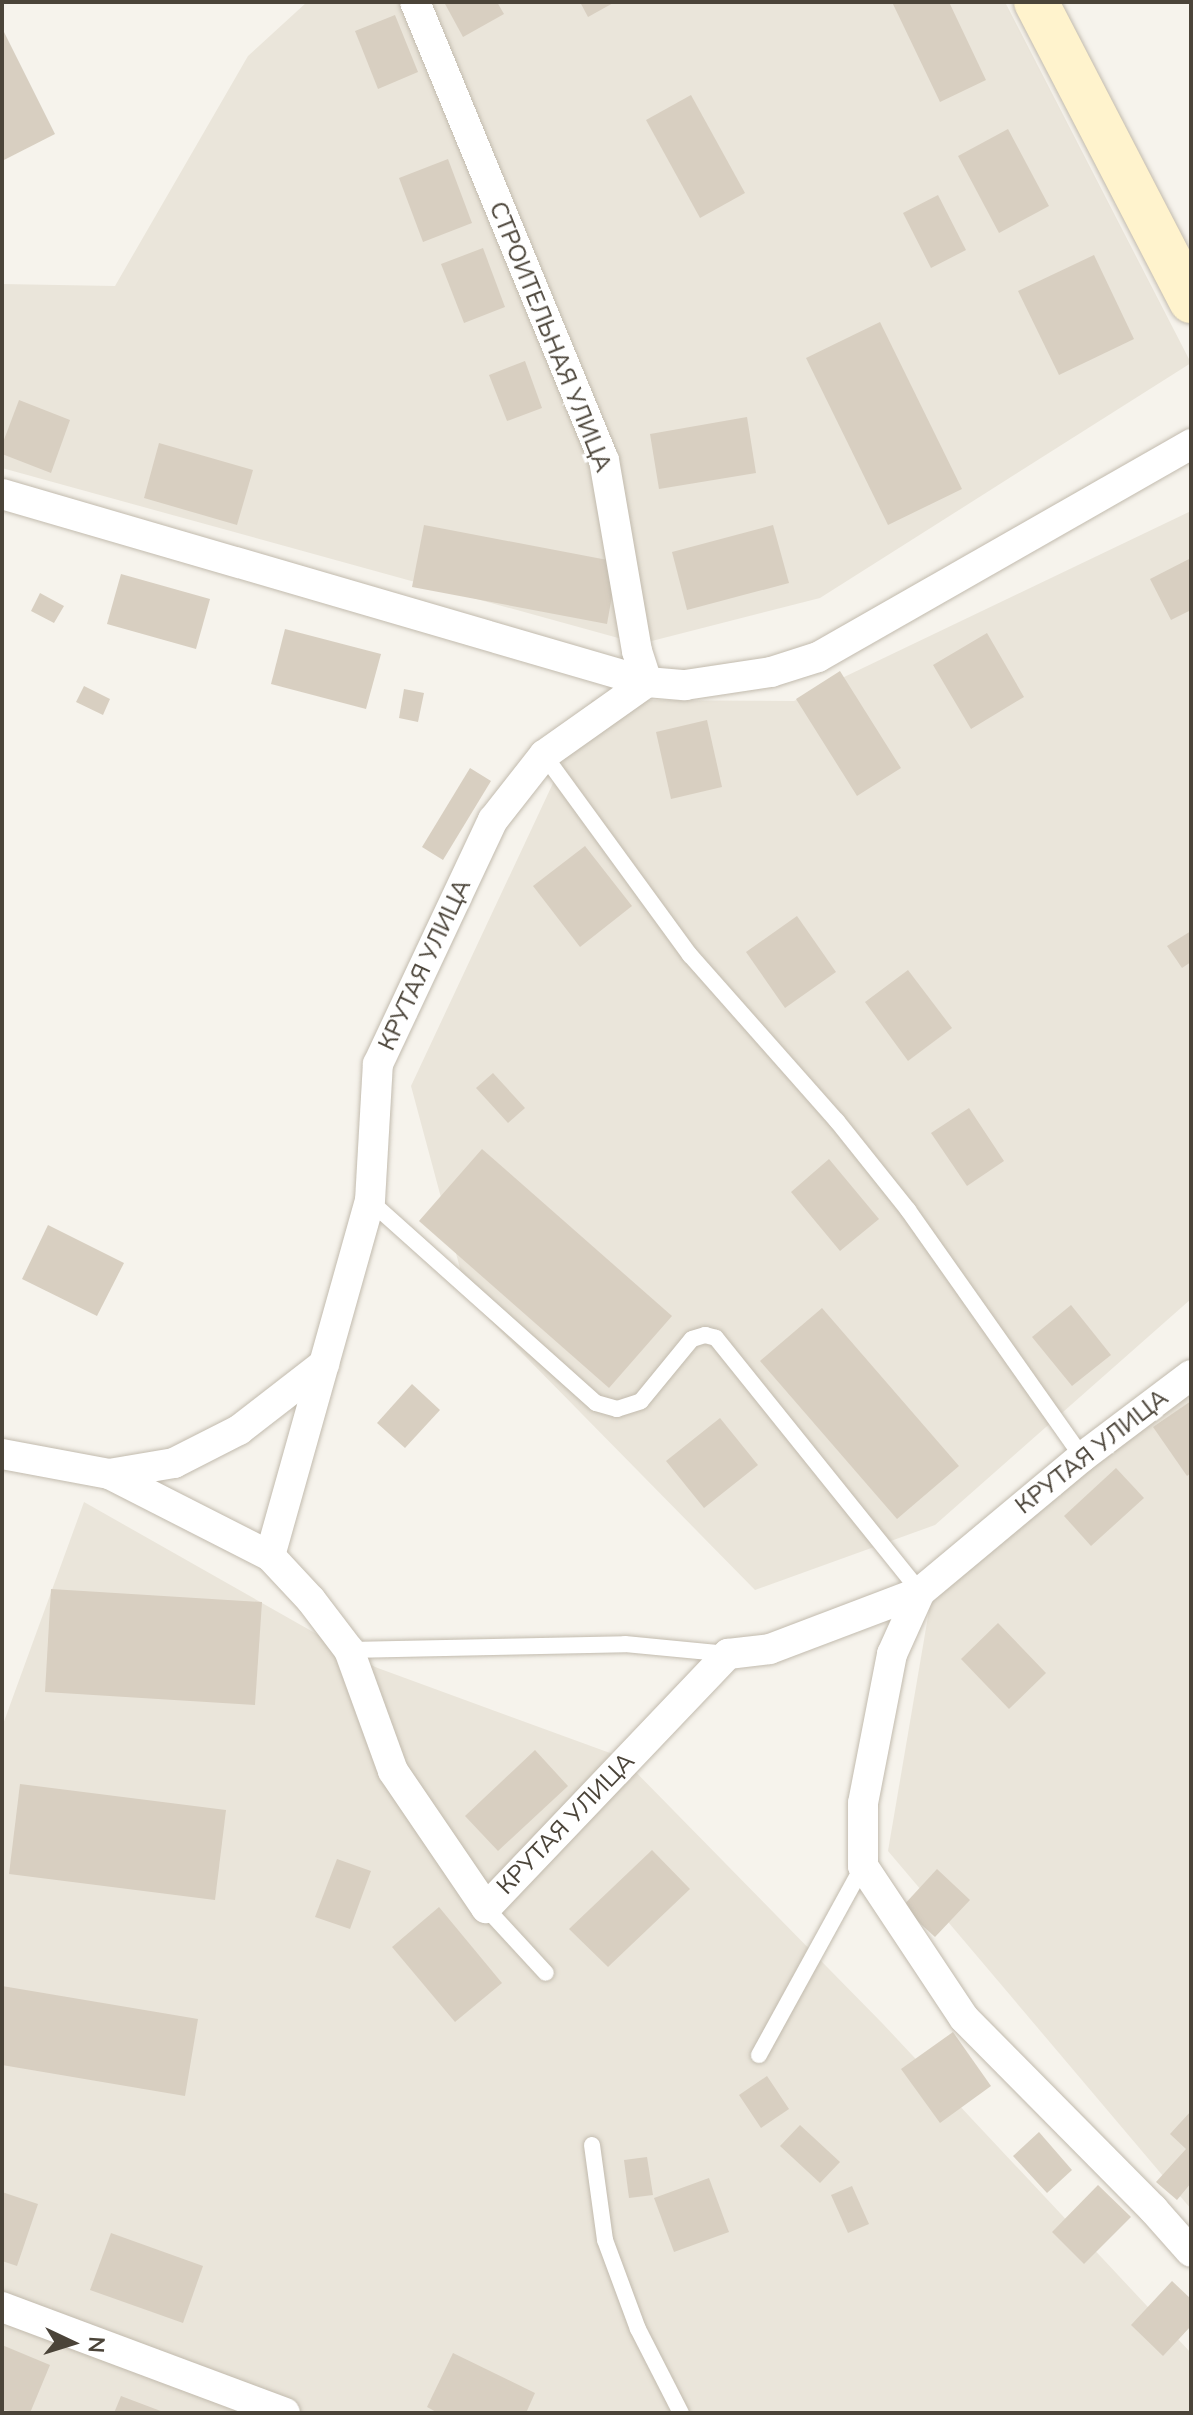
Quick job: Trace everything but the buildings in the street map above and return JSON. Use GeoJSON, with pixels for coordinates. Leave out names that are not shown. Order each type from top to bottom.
{"type":"FeatureCollection","features":[{"type":"Feature","properties":{"kind":"street","name":"СТРОИТЕЛЬНАЯ УЛИЦА"},"geometry":{"type":"LineString","coordinates":[[415,2],[604,460],[637,651],[647,682]]}},
{"type":"Feature","properties":{"kind":"street"},"geometry":{"type":"LineString","coordinates":[[1036,2],[1191,301]]}},
{"type":"Feature","properties":{"kind":"street"},"geometry":{"type":"LineString","coordinates":[[2,494],[647,682],[685,685],[757,675],[818,657],[1191,444]]}},
{"type":"Feature","properties":{"kind":"street","name":"КРУТАЯ УЛИЦА"},"geometry":{"type":"LineString","coordinates":[[270,1556],[370,1201],[378,1064],[493,820],[544,755],[647,682]]}},
{"type":"Feature","properties":{"kind":"street","name":"КРУТАЯ УЛИЦА"},"geometry":{"type":"LineString","coordinates":[[109,1474],[174,1463],[213,1444],[239,1430],[324,1364]]}},
{"type":"Feature","properties":{"kind":"street","name":"КРУТАЯ УЛИЦА"},"geometry":{"type":"LineString","coordinates":[[2,1454],[109,1474],[270,1556],[311,1600],[349,1650],[393,1771],[486,1908],[728,1654],[770,1649],[920,1592],[1082,1457],[1191,1375]]}},
{"type":"Feature","properties":{"kind":"street","name":"КРУТАЯ УЛИЦА"},"geometry":{"type":"LineString","coordinates":[[863,1866],[863,1803],[892,1654],[920,1592]]}},
{"type":"Feature","properties":{"kind":"street"},"geometry":{"type":"LineString","coordinates":[[863,1866],[964,2018],[1153,2209],[1191,2252]]}},
{"type":"Feature","properties":{"kind":"street"},"geometry":{"type":"LineString","coordinates":[[2,2307],[285,2413]]}},
{"type":"Feature","properties":{"kind":"lane"},"geometry":{"type":"LineString","coordinates":[[544,755],[690,955],[837,1121],[908,1210],[1082,1457]]}},
{"type":"Feature","properties":{"kind":"lane"},"geometry":{"type":"LineString","coordinates":[[370,1201],[596,1403],[617,1409],[641,1401],[692,1339],[705,1335],[716,1338],[920,1592]]}},
{"type":"Feature","properties":{"kind":"lane"},"geometry":{"type":"LineString","coordinates":[[349,1650],[625,1644],[728,1654]]}},
{"type":"Feature","properties":{"kind":"lane"},"geometry":{"type":"LineString","coordinates":[[759,2055],[863,1866]]}},
{"type":"Feature","properties":{"kind":"lane"},"geometry":{"type":"LineString","coordinates":[[486,1908],[546,1973]]}},
{"type":"Feature","properties":{"kind":"lane"},"geometry":{"type":"LineString","coordinates":[[592,2145],[605,2240],[638,2329],[681,2413]]}},
{"type":"Feature","properties":{"kind":"shaded area"},"geometry":{"type":"Polygon","coordinates":[[[307,2],[1005,2],[1191,363],[820,598],[640,644],[2,468],[2,284],[115,286],[248,56],[307,2]]]}},
{"type":"Feature","properties":{"kind":"shaded area"},"geometry":{"type":"Polygon","coordinates":[[[1191,511],[1191,1299],[935,1525],[755,1590],[468,1298],[411,1086],[592,700],[794,701],[1191,511]]]}},
{"type":"Feature","properties":{"kind":"shaded area"},"geometry":{"type":"Polygon","coordinates":[[[1191,1361],[1191,2209],[888,1851],[933,1587],[1191,1361]]]}},
{"type":"Feature","properties":{"kind":"shaded area"},"geometry":{"type":"Polygon","coordinates":[[[84,1502],[375,1667],[621,1757],[883,2024],[1191,2353],[1191,2413],[2,2413],[2,1727],[84,1502]]]}}]}
